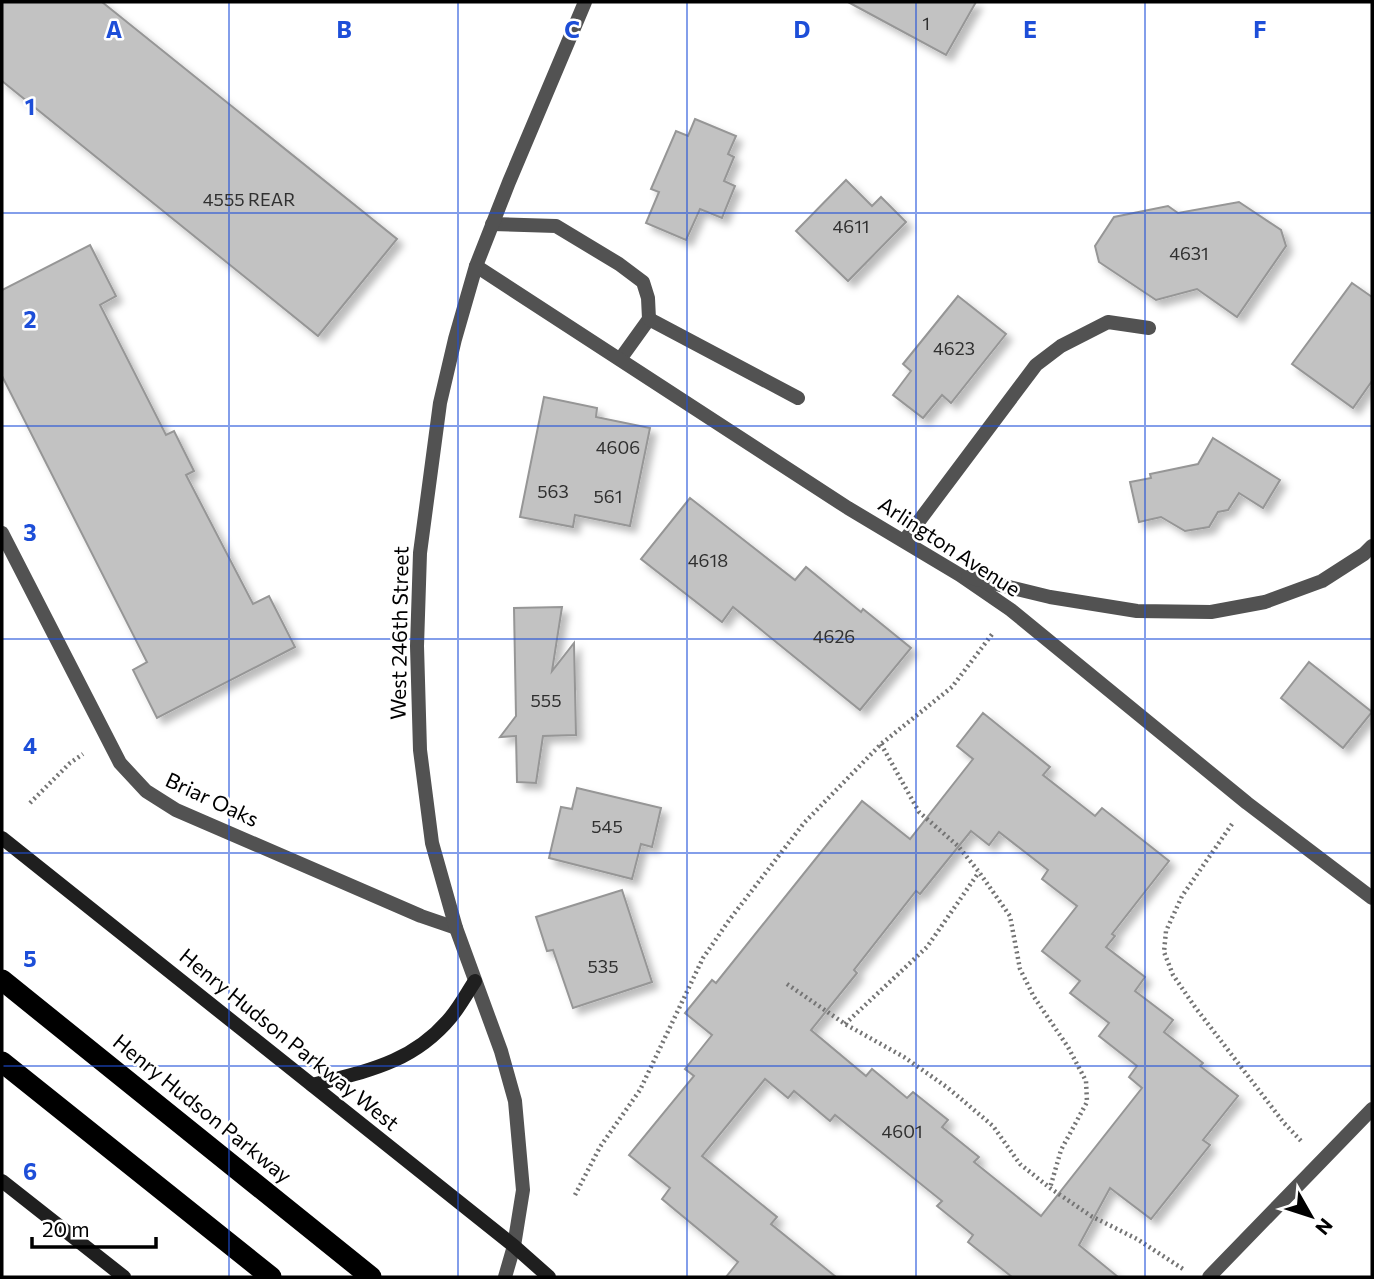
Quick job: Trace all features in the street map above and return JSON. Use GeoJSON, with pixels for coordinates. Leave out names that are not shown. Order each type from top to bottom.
{"type":"FeatureCollection","features":[{"type":"Feature","properties":{"kind":"highway","name":"Henry Hudson Parkway"},"geometry":{"type":"LineString","coordinates":[[2,980],[371,1277]]}},
{"type":"Feature","properties":{"kind":"highway"},"geometry":{"type":"LineString","coordinates":[[2,1062],[271,1277]]}},
{"type":"Feature","properties":{"kind":"main road","name":"Henry Hudson Parkway West"},"geometry":{"type":"LineString","coordinates":[[2,838],[514,1246],[549,1277]]}},
{"type":"Feature","properties":{"kind":"main road"},"geometry":{"type":"LineString","coordinates":[[312,1085],[372,1070],[403,1058],[429,1040],[452,1016],[475,981]]}},
{"type":"Feature","properties":{"kind":"main road"},"geometry":{"type":"LineString","coordinates":[[2,1181],[124,1277]]}},
{"type":"Feature","properties":{"kind":"street","name":"West 246th Street"},"geometry":{"type":"LineString","coordinates":[[505,1277],[514,1246],[523,1190],[515,1101],[501,1051],[456,928],[432,844],[420,750],[417,632],[420,553],[440,403],[476,266],[586,2]]}},
{"type":"Feature","properties":{"kind":"street"},"geometry":{"type":"LineString","coordinates":[[492,224],[556,226],[643,282],[648,299],[649,319],[621,358]]}},
{"type":"Feature","properties":{"kind":"street","name":"Arlington Avenue"},"geometry":{"type":"LineString","coordinates":[[476,266],[836,500],[960,575],[1011,610],[1247,803],[1372,898]]}},
{"type":"Feature","properties":{"kind":"street"},"geometry":{"type":"LineString","coordinates":[[649,319],[798,398]]}},
{"type":"Feature","properties":{"kind":"street"},"geometry":{"type":"LineString","coordinates":[[904,541],[1036,365],[1061,346],[1108,322],[1149,328]]}},
{"type":"Feature","properties":{"kind":"street","name":"Briar Oaks"},"geometry":{"type":"LineString","coordinates":[[2,533],[120,763],[146,791],[176,810],[421,916],[456,928]]}},
{"type":"Feature","properties":{"kind":"street"},"geometry":{"type":"LineString","coordinates":[[960,575],[1050,597],[1137,611],[1212,612],[1265,602],[1322,581],[1372,546]]}},
{"type":"Feature","properties":{"kind":"street"},"geometry":{"type":"LineString","coordinates":[[1209,1277],[1372,1110]]}},
{"type":"Feature","properties":{"kind":"path"},"geometry":{"type":"LineString","coordinates":[[575,1195],[600,1147],[640,1090],[710,948],[771,863],[804,822],[881,744],[951,687],[1011,610]]}},
{"type":"Feature","properties":{"kind":"path"},"geometry":{"type":"LineString","coordinates":[[30,803],[70,763],[107,738]]}},
{"type":"Feature","properties":{"kind":"path"},"geometry":{"type":"LineString","coordinates":[[881,744],[919,812],[958,846],[1010,916],[1020,969],[1086,1081],[1087,1102],[1062,1150],[1050,1188]]}},
{"type":"Feature","properties":{"kind":"path"},"geometry":{"type":"LineString","coordinates":[[1247,803],[1182,896],[1166,931],[1164,952],[1172,975],[1195,1007],[1284,1123],[1321,1161]]}},
{"type":"Feature","properties":{"kind":"path"},"geometry":{"type":"LineString","coordinates":[[845,1024],[927,947],[979,872]]}},
{"type":"Feature","properties":{"kind":"path"},"geometry":{"type":"LineString","coordinates":[[787,984],[845,1024],[904,1056],[948,1088],[993,1126],[1020,1164],[1050,1188],[1091,1216],[1137,1239],[1176,1263],[1192,1277]]}},
{"type":"Feature","properties":{"kind":"building"},"geometry":{"type":"Polygon","coordinates":[[[2,2],[102,2],[397,239],[318,336],[2,81],[2,2]]]}},
{"type":"Feature","properties":{"kind":"building"},"geometry":{"type":"Polygon","coordinates":[[[848,2],[976,2],[946,55],[848,2]]]}},
{"type":"Feature","properties":{"kind":"building"},"geometry":{"type":"Polygon","coordinates":[[[695,119],[736,136],[728,154],[734,157],[724,181],[735,186],[722,218],[700,209],[686,240],[646,223],[659,192],[651,189],[676,131],[688,136],[695,119]]]}},
{"type":"Feature","properties":{"kind":"building"},"geometry":{"type":"Polygon","coordinates":[[[846,180],[872,206],[881,197],[906,222],[848,281],[796,231],[846,180]]]}},
{"type":"Feature","properties":{"kind":"building"},"geometry":{"type":"Polygon","coordinates":[[[1239,202],[1281,230],[1286,246],[1237,317],[1197,289],[1156,300],[1099,262],[1095,246],[1114,217],[1168,206],[1178,213],[1239,202]]]}},
{"type":"Feature","properties":{"kind":"building"},"geometry":{"type":"Polygon","coordinates":[[[90,245],[116,296],[100,305],[166,435],[174,431],[194,471],[186,475],[253,604],[269,596],[295,647],[157,718],[133,670],[147,662],[2,376],[2,290],[90,245]]]}},
{"type":"Feature","properties":{"kind":"building"},"geometry":{"type":"Polygon","coordinates":[[[1352,283],[1372,297],[1372,381],[1353,408],[1292,364],[1352,283]]]}},
{"type":"Feature","properties":{"kind":"building"},"geometry":{"type":"Polygon","coordinates":[[[958,296],[1006,334],[951,403],[942,395],[923,418],[893,395],[911,371],[903,364],[958,296]]]}},
{"type":"Feature","properties":{"kind":"building"},"geometry":{"type":"Polygon","coordinates":[[[544,397],[597,408],[596,417],[650,428],[630,526],[575,515],[573,527],[520,517],[544,397]]]}},
{"type":"Feature","properties":{"kind":"building"},"geometry":{"type":"Polygon","coordinates":[[[1213,438],[1280,480],[1263,508],[1239,493],[1228,510],[1218,512],[1209,527],[1185,531],[1161,517],[1139,522],[1130,482],[1151,478],[1150,474],[1198,464],[1213,438]]]}},
{"type":"Feature","properties":{"kind":"building"},"geometry":{"type":"Polygon","coordinates":[[[690,498],[795,580],[806,567],[911,648],[860,710],[733,607],[722,622],[641,559],[690,498]]]}},
{"type":"Feature","properties":{"kind":"building"},"geometry":{"type":"Polygon","coordinates":[[[562,607],[552,671],[574,643],[576,735],[543,736],[536,783],[517,782],[516,736],[500,737],[516,716],[514,608],[562,607]]]}},
{"type":"Feature","properties":{"kind":"building"},"geometry":{"type":"Polygon","coordinates":[[[1309,662],[1372,712],[1343,748],[1281,698],[1309,662]]]}},
{"type":"Feature","properties":{"kind":"building"},"geometry":{"type":"Polygon","coordinates":[[[983,713],[1050,767],[1043,775],[1095,816],[1102,808],[1169,861],[1112,934],[1115,936],[1106,947],[1145,977],[1135,991],[1173,1020],[1164,1032],[1203,1063],[1200,1066],[1238,1096],[1203,1140],[1210,1145],[1151,1219],[1110,1188],[1079,1245],[1118,1277],[1012,1277],[968,1242],[973,1235],[937,1206],[942,1201],[835,1115],[830,1121],[794,1091],[788,1098],[765,1079],[702,1156],[777,1217],[771,1224],[836,1277],[726,1277],[738,1262],[662,1199],[670,1188],[629,1155],[694,1076],[685,1069],[712,1035],[685,1013],[712,980],[716,983],[862,801],[910,839],[973,759],[957,746],[983,713]],[[971,831],[920,894],[916,891],[854,970],[857,973],[811,1030],[866,1076],[872,1069],[907,1098],[913,1092],[948,1120],[942,1127],[979,1157],[974,1162],[1041,1216],[1142,1088],[1129,1077],[1137,1066],[1099,1036],[1109,1023],[1070,993],[1080,981],[1042,951],[1077,906],[1042,879],[1048,870],[999,832],[989,845],[971,831]]]}},
{"type":"Feature","properties":{"kind":"building"},"geometry":{"type":"Polygon","coordinates":[[[577,788],[661,808],[652,847],[641,844],[632,879],[549,858],[561,807],[572,809],[577,788]]]}},
{"type":"Feature","properties":{"kind":"building"},"geometry":{"type":"Polygon","coordinates":[[[622,890],[652,982],[573,1008],[553,950],[547,951],[536,917],[622,890]]]}}]}
